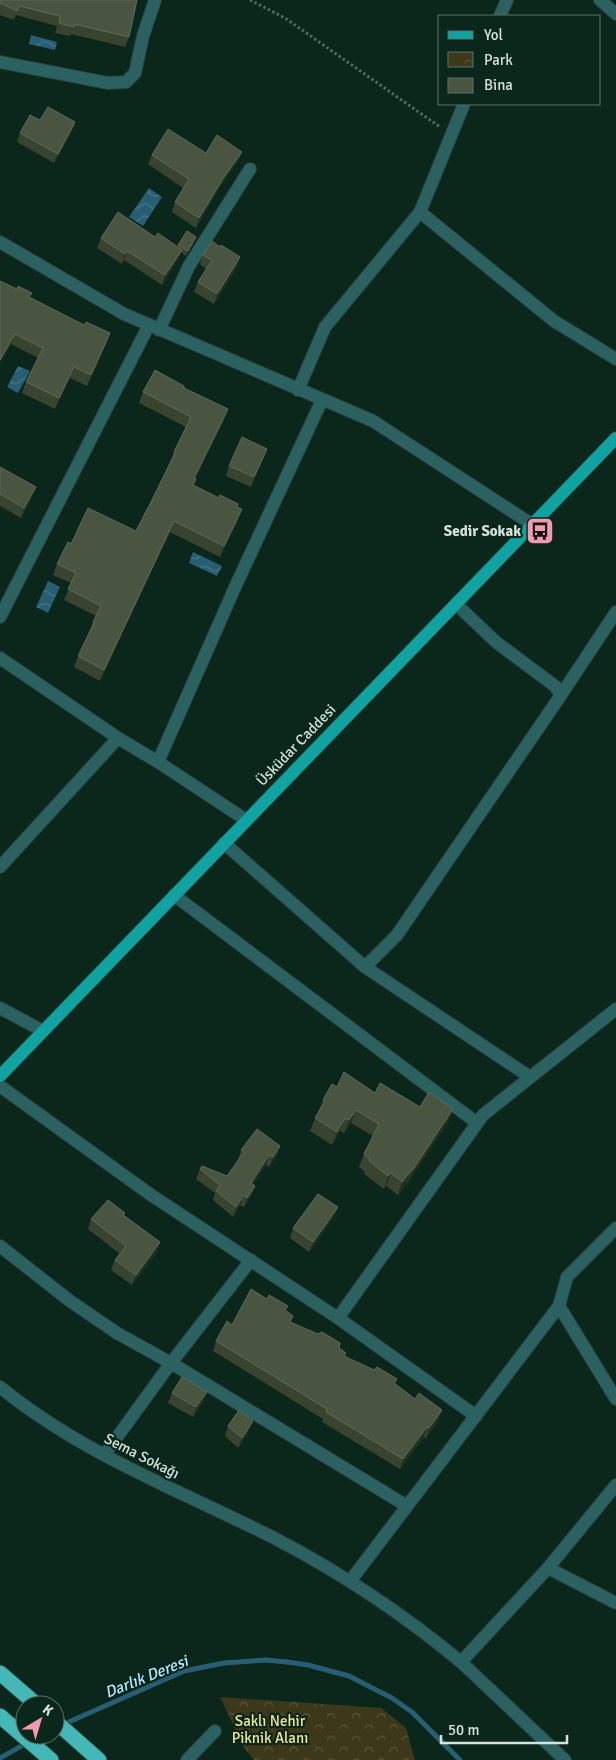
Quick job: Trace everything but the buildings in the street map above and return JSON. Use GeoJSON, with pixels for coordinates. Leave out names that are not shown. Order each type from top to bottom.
{"type":"FeatureCollection","features":[{"type":"Feature","properties":{"kind":"highway"},"geometry":{"type":"LineString","coordinates":[[0,1673],[25,1695]]}},
{"type":"Feature","properties":{"kind":"highway"},"geometry":{"type":"LineString","coordinates":[[0,1716],[51,1760]]}},
{"type":"Feature","properties":{"kind":"highway"},"geometry":{"type":"LineString","coordinates":[[65,1730],[99,1760]]}},
{"type":"Feature","properties":{"kind":"main road","name":"Üsküdar Caddesi"},"geometry":{"type":"LineString","coordinates":[[0,1076],[616,438]]}},
{"type":"Feature","properties":{"kind":"street"},"geometry":{"type":"LineString","coordinates":[[0,62],[108,83],[126,82],[135,72],[143,36],[155,0]]}},
{"type":"Feature","properties":{"kind":"street"},"geometry":{"type":"LineString","coordinates":[[500,15],[507,0]]}},
{"type":"Feature","properties":{"kind":"street"},"geometry":{"type":"LineString","coordinates":[[600,0],[616,14]]}},
{"type":"Feature","properties":{"kind":"street"},"geometry":{"type":"LineString","coordinates":[[298,390],[325,327],[420,212],[464,105]]}},
{"type":"Feature","properties":{"kind":"street"},"geometry":{"type":"LineString","coordinates":[[0,617],[154,328],[189,266],[250,169]]}},
{"type":"Feature","properties":{"kind":"street"},"geometry":{"type":"LineString","coordinates":[[420,212],[554,321],[616,358]]}},
{"type":"Feature","properties":{"kind":"street"},"geometry":{"type":"LineString","coordinates":[[0,242],[124,314],[373,421],[534,525]]}},
{"type":"Feature","properties":{"kind":"street"},"geometry":{"type":"LineString","coordinates":[[158,762],[236,584],[322,400]]}},
{"type":"Feature","properties":{"kind":"street"},"geometry":{"type":"LineString","coordinates":[[456,604],[496,642],[555,686],[560,695]]}},
{"type":"Feature","properties":{"kind":"street"},"geometry":{"type":"LineString","coordinates":[[365,967],[397,935],[616,612]]}},
{"type":"Feature","properties":{"kind":"street"},"geometry":{"type":"LineString","coordinates":[[0,658],[118,738],[246,820]]}},
{"type":"Feature","properties":{"kind":"street"},"geometry":{"type":"LineString","coordinates":[[0,867],[118,738]]}},
{"type":"Feature","properties":{"kind":"street"},"geometry":{"type":"LineString","coordinates":[[224,843],[365,967],[530,1077]]}},
{"type":"Feature","properties":{"kind":"street"},"geometry":{"type":"LineString","coordinates":[[174,895],[477,1123]]}},
{"type":"Feature","properties":{"kind":"street"},"geometry":{"type":"LineString","coordinates":[[0,1008],[43,1032]]}},
{"type":"Feature","properties":{"kind":"street"},"geometry":{"type":"LineString","coordinates":[[338,1318],[483,1115],[616,1009]]}},
{"type":"Feature","properties":{"kind":"street"},"geometry":{"type":"LineString","coordinates":[[0,1086],[151,1196],[338,1318],[476,1416]]}},
{"type":"Feature","properties":{"kind":"street"},"geometry":{"type":"LineString","coordinates":[[351,1580],[559,1306],[567,1276],[616,1228]]}},
{"type":"Feature","properties":{"kind":"street"},"geometry":{"type":"LineString","coordinates":[[0,1246],[30,1271],[117,1333],[171,1363],[407,1506]]}},
{"type":"Feature","properties":{"kind":"street"},"geometry":{"type":"LineString","coordinates":[[104,1455],[171,1363],[250,1260]]}},
{"type":"Feature","properties":{"kind":"street"},"geometry":{"type":"LineString","coordinates":[[559,1306],[616,1398]]}},
{"type":"Feature","properties":{"kind":"street","name":"Sema Sokağı"},"geometry":{"type":"LineString","coordinates":[[0,1387],[21,1404],[66,1434],[104,1455],[151,1480],[277,1540],[351,1580],[401,1615],[461,1662],[565,1760]]}},
{"type":"Feature","properties":{"kind":"street"},"geometry":{"type":"LineString","coordinates":[[461,1662],[548,1568],[616,1486]]}},
{"type":"Feature","properties":{"kind":"street"},"geometry":{"type":"LineString","coordinates":[[548,1568],[616,1603]]}},
{"type":"Feature","properties":{"kind":"street"},"geometry":{"type":"LineString","coordinates":[[187,1760],[215,1731]]}},
{"type":"Feature","properties":{"kind":"path"},"geometry":{"type":"LineString","coordinates":[[250,0],[285,18],[451,135]]}},
{"type":"Feature","properties":{"kind":"green space","name":"Saklı Nehir Piknik Alanı"},"geometry":{"type":"Polygon","coordinates":[[[220,1697],[381,1708],[406,1728],[415,1760],[254,1760],[243,1746],[220,1697]]]}},
{"type":"Feature","properties":{"kind":"water"},"geometry":{"type":"Polygon","coordinates":[[[31,35],[57,42],[55,50],[29,44],[31,35]]]}},
{"type":"Feature","properties":{"kind":"water"},"geometry":{"type":"Polygon","coordinates":[[[149,188],[162,197],[143,226],[129,217],[149,188]]]}},
{"type":"Feature","properties":{"kind":"water"},"geometry":{"type":"Polygon","coordinates":[[[18,366],[30,371],[18,393],[7,387],[18,366]]]}},
{"type":"Feature","properties":{"kind":"water"},"geometry":{"type":"Polygon","coordinates":[[[193,552],[222,566],[217,576],[189,563],[193,552]]]}},
{"type":"Feature","properties":{"kind":"water"},"geometry":{"type":"Polygon","coordinates":[[[48,581],[60,587],[48,613],[36,607],[48,581]]]}},
{"type":"Feature","properties":{"kind":"waterway","name":"Darlık Deresi"},"geometry":{"type":"LineString","coordinates":[[65,1724],[184,1671],[224,1663],[266,1660],[308,1665],[349,1676],[392,1698],[412,1712],[460,1760]]}},
{"type":"Feature","properties":{"kind":"waterway","name":"Darlık Deresi"},"geometry":{"type":"LineString","coordinates":[[0,1758],[23,1745]]}},
{"type":"Feature","properties":{"kind":"place","name":"Sedir Sokak"},"geometry":{"type":"Point","coordinates":[540,531]}}]}
